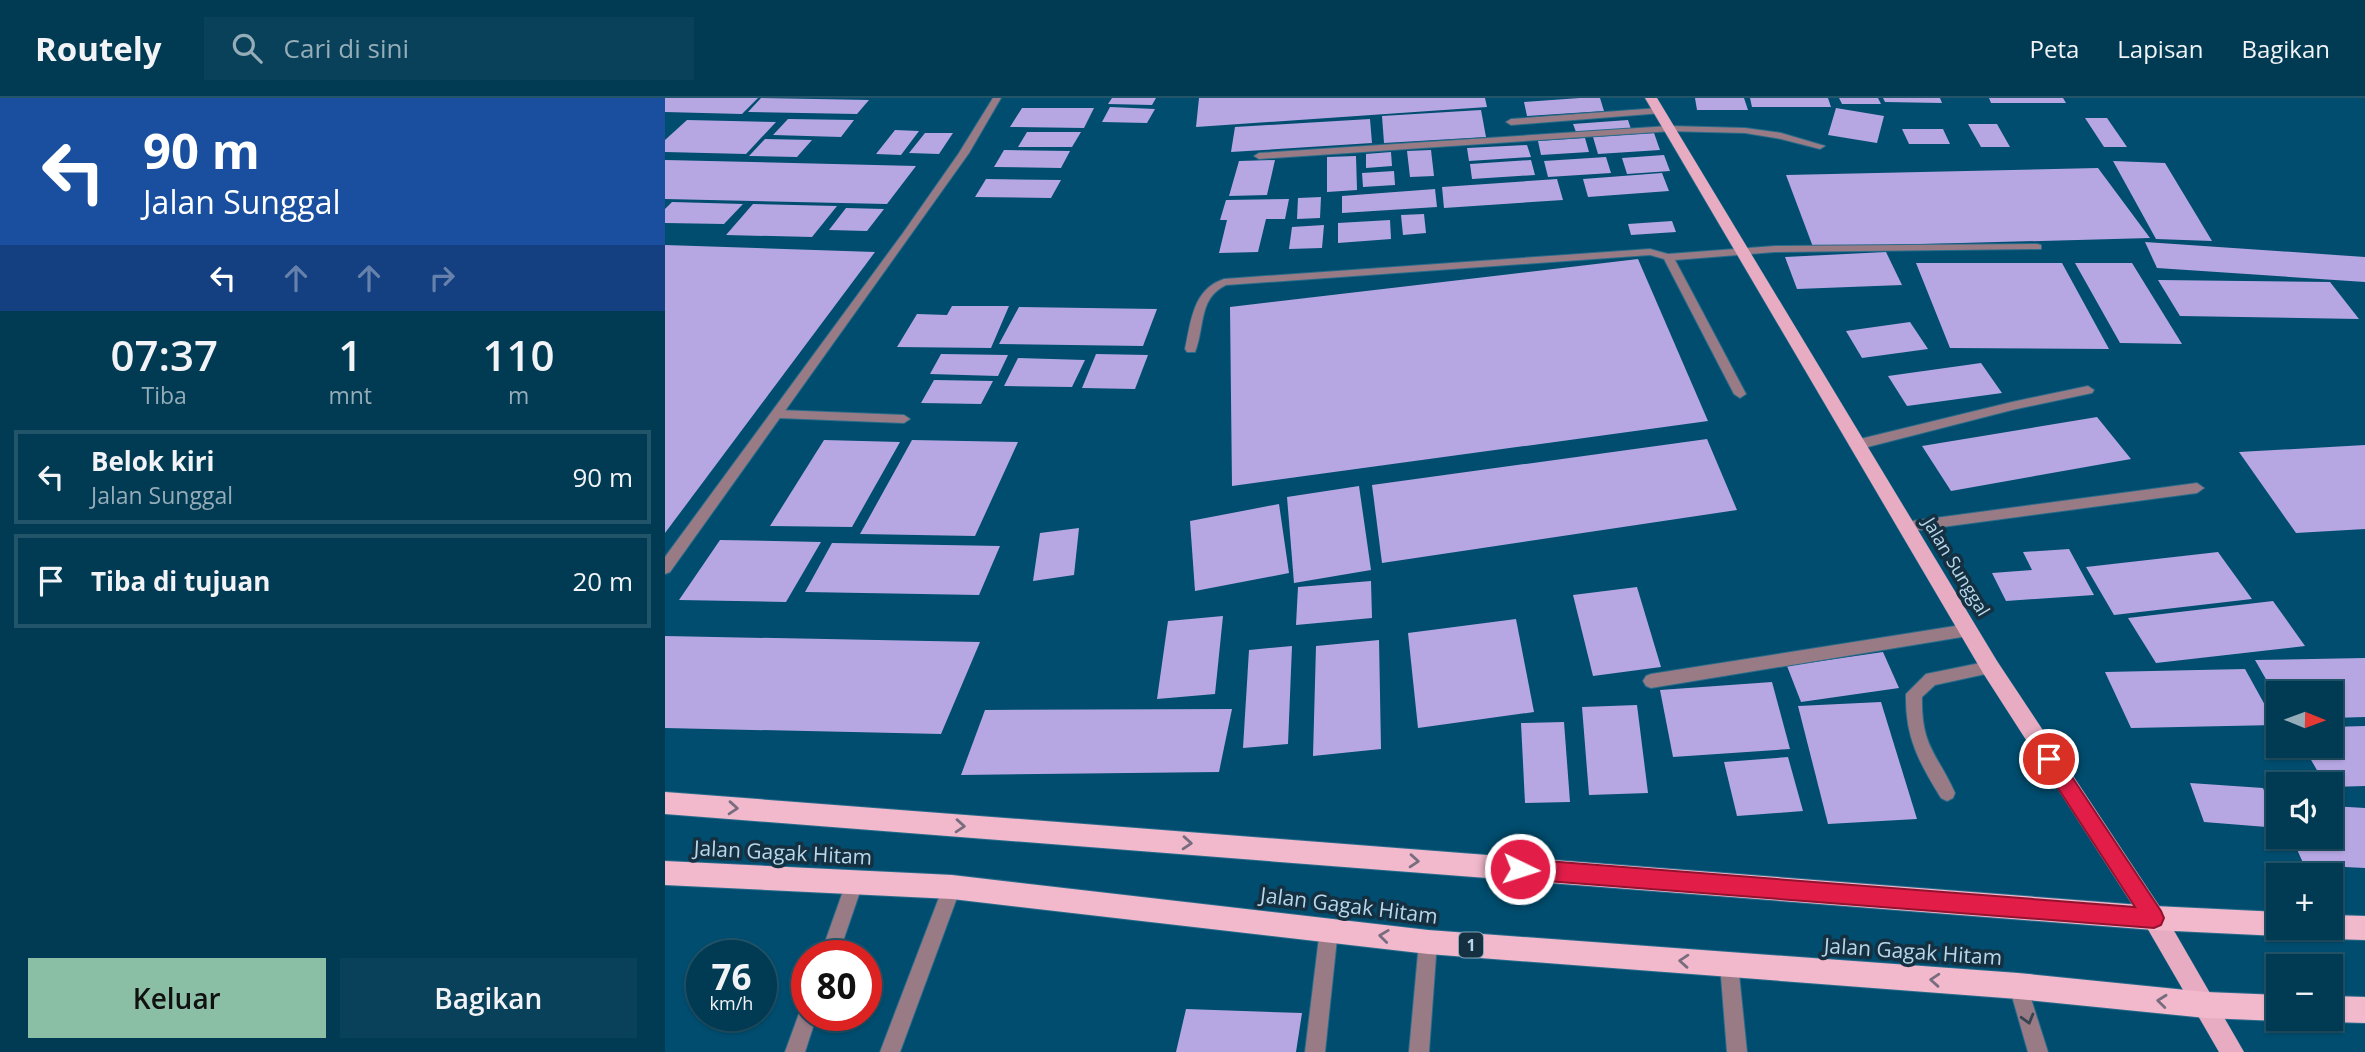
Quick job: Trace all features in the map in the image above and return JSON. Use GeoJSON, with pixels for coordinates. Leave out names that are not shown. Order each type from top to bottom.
{"type":"FeatureCollection","features":[{"type":"Feature","properties":{"kind":"highway","name":"Jalan Gagak Hitam"},"geometry":{"type":"LineString","coordinates":[[665,803],[2154,918],[2266,923]]}},
{"type":"Feature","properties":{"kind":"highway","name":"Jalan Gagak Hitam"},"geometry":{"type":"LineString","coordinates":[[665,873],[952,887],[1428,942],[2018,986],[2206,1005],[2266,1007]]}},
{"type":"Feature","properties":{"kind":"highway"},"geometry":{"type":"LineString","coordinates":[[2343,928],[2365,929]]}},
{"type":"Feature","properties":{"kind":"highway"},"geometry":{"type":"LineString","coordinates":[[2343,1009],[2365,1010]]}},
{"type":"Feature","properties":{"kind":"main road","name":"Jalan Sunggal"},"geometry":{"type":"LineString","coordinates":[[1655,104],[1990,667],[2154,918],[2232,1052]]}},
{"type":"Feature","properties":{"kind":"street"},"geometry":{"type":"LineString","coordinates":[[665,568],[935,194],[997,98]]}},
{"type":"Feature","properties":{"kind":"street"},"geometry":{"type":"LineString","coordinates":[[1511,122],[1655,104]]}},
{"type":"Feature","properties":{"kind":"street"},"geometry":{"type":"LineString","coordinates":[[1259,156],[1669,129],[1750,129],[1776,133],[1821,146]]}},
{"type":"Feature","properties":{"kind":"street"},"geometry":{"type":"LineString","coordinates":[[1191,349],[1203,295],[1211,286],[1224,282],[1650,252],[1668,257],[1741,251],[2037,247]]}},
{"type":"Feature","properties":{"kind":"street"},"geometry":{"type":"LineString","coordinates":[[1668,257],[1740,394]]}},
{"type":"Feature","properties":{"kind":"street"},"geometry":{"type":"LineString","coordinates":[[1856,445],[2088,390]]}},
{"type":"Feature","properties":{"kind":"street"},"geometry":{"type":"LineString","coordinates":[[778,414],[904,419]]}},
{"type":"Feature","properties":{"kind":"street"},"geometry":{"type":"LineString","coordinates":[[1905,527],[2197,488]]}},
{"type":"Feature","properties":{"kind":"street"},"geometry":{"type":"LineString","coordinates":[[1651,681],[1968,630]]}},
{"type":"Feature","properties":{"kind":"street"},"geometry":{"type":"LineString","coordinates":[[1947,793],[1917,743],[1913,720],[1914,694],[1931,679],[1990,667]]}},
{"type":"Feature","properties":{"kind":"street"},"geometry":{"type":"LineString","coordinates":[[834,940],[854,883]]}},
{"type":"Feature","properties":{"kind":"street"},"geometry":{"type":"LineString","coordinates":[[890,1052],[952,887]]}},
{"type":"Feature","properties":{"kind":"street"},"geometry":{"type":"LineString","coordinates":[[1315,1052],[1329,929]]}},
{"type":"Feature","properties":{"kind":"street"},"geometry":{"type":"LineString","coordinates":[[1419,1052],[1428,942]]}},
{"type":"Feature","properties":{"kind":"street"},"geometry":{"type":"LineString","coordinates":[[1729,964],[1737,1052]]}},
{"type":"Feature","properties":{"kind":"street"},"geometry":{"type":"LineString","coordinates":[[2018,986],[2038,1052]]}},
{"type":"Feature","properties":{"kind":"street"},"geometry":{"type":"LineString","coordinates":[[795,1052],[802,1031]]}},
{"type":"Feature","properties":{"kind":"building"},"geometry":{"type":"Polygon","coordinates":[[[665,98],[758,98],[742,114],[665,112],[665,98]]]}},
{"type":"Feature","properties":{"kind":"building"},"geometry":{"type":"Polygon","coordinates":[[[761,98],[869,100],[857,114],[748,112],[761,98]]]}},
{"type":"Feature","properties":{"kind":"building"},"geometry":{"type":"Polygon","coordinates":[[[1112,98],[1156,98],[1152,105],[1108,104],[1112,98]]]}},
{"type":"Feature","properties":{"kind":"building"},"geometry":{"type":"Polygon","coordinates":[[[1199,98],[1485,98],[1487,107],[1196,127],[1199,98]]]}},
{"type":"Feature","properties":{"kind":"building"},"geometry":{"type":"Polygon","coordinates":[[[1600,98],[1604,111],[1527,116],[1524,102],[1600,98]]]}},
{"type":"Feature","properties":{"kind":"building"},"geometry":{"type":"Polygon","coordinates":[[[1695,98],[1744,98],[1748,110],[1697,110],[1695,98]]]}},
{"type":"Feature","properties":{"kind":"building"},"geometry":{"type":"Polygon","coordinates":[[[1750,98],[1828,98],[1831,107],[1752,107],[1750,98]]]}},
{"type":"Feature","properties":{"kind":"building"},"geometry":{"type":"Polygon","coordinates":[[[1839,98],[1878,98],[1881,104],[1842,104],[1839,98]]]}},
{"type":"Feature","properties":{"kind":"building"},"geometry":{"type":"Polygon","coordinates":[[[1883,98],[1940,98],[1942,103],[1885,102],[1883,98]]]}},
{"type":"Feature","properties":{"kind":"building"},"geometry":{"type":"Polygon","coordinates":[[[1989,98],[2063,98],[2066,103],[1991,103],[1989,98]]]}},
{"type":"Feature","properties":{"kind":"building"},"geometry":{"type":"Polygon","coordinates":[[[1110,107],[1155,109],[1147,123],[1102,122],[1110,107]]]}},
{"type":"Feature","properties":{"kind":"building"},"geometry":{"type":"Polygon","coordinates":[[[1022,108],[1094,108],[1084,128],[1010,127],[1022,108]]]}},
{"type":"Feature","properties":{"kind":"building"},"geometry":{"type":"Polygon","coordinates":[[[1836,108],[1884,116],[1877,143],[1828,135],[1836,108]]]}},
{"type":"Feature","properties":{"kind":"building"},"geometry":{"type":"Polygon","coordinates":[[[1481,110],[1486,137],[1384,143],[1382,116],[1481,110]]]}},
{"type":"Feature","properties":{"kind":"building"},"geometry":{"type":"Polygon","coordinates":[[[2085,118],[2107,118],[2127,147],[2104,147],[2085,118]]]}},
{"type":"Feature","properties":{"kind":"building"},"geometry":{"type":"Polygon","coordinates":[[[788,119],[854,120],[841,137],[773,135],[788,119]]]}},
{"type":"Feature","properties":{"kind":"building"},"geometry":{"type":"Polygon","coordinates":[[[1370,119],[1372,143],[1231,152],[1235,127],[1370,119]]]}},
{"type":"Feature","properties":{"kind":"building"},"geometry":{"type":"Polygon","coordinates":[[[687,120],[776,122],[746,154],[665,152],[665,140],[687,120]]]}},
{"type":"Feature","properties":{"kind":"building"},"geometry":{"type":"Polygon","coordinates":[[[1628,120],[1631,129],[1576,132],[1573,124],[1628,120]]]}},
{"type":"Feature","properties":{"kind":"building"},"geometry":{"type":"Polygon","coordinates":[[[1968,124],[1997,124],[2010,147],[1981,147],[1968,124]]]}},
{"type":"Feature","properties":{"kind":"building"},"geometry":{"type":"Polygon","coordinates":[[[1902,129],[1943,129],[1950,144],[1909,144],[1902,129]]]}},
{"type":"Feature","properties":{"kind":"building"},"geometry":{"type":"Polygon","coordinates":[[[895,130],[919,131],[901,155],[876,154],[895,130]]]}},
{"type":"Feature","properties":{"kind":"building"},"geometry":{"type":"Polygon","coordinates":[[[1027,132],[1081,132],[1072,147],[1018,147],[1027,132]]]}},
{"type":"Feature","properties":{"kind":"building"},"geometry":{"type":"Polygon","coordinates":[[[925,133],[953,133],[939,154],[909,153],[925,133]]]}},
{"type":"Feature","properties":{"kind":"building"},"geometry":{"type":"Polygon","coordinates":[[[1654,133],[1660,150],[1598,154],[1593,137],[1654,133]]]}},
{"type":"Feature","properties":{"kind":"building"},"geometry":{"type":"Polygon","coordinates":[[[1585,138],[1589,152],[1541,155],[1538,141],[1585,138]]]}},
{"type":"Feature","properties":{"kind":"building"},"geometry":{"type":"Polygon","coordinates":[[[765,139],[812,140],[797,157],[749,156],[765,139]]]}},
{"type":"Feature","properties":{"kind":"building"},"geometry":{"type":"Polygon","coordinates":[[[1527,145],[1531,157],[1469,161],[1467,148],[1527,145]]]}},
{"type":"Feature","properties":{"kind":"building"},"geometry":{"type":"Polygon","coordinates":[[[1004,150],[1070,151],[1061,168],[994,167],[1004,150]]]}},
{"type":"Feature","properties":{"kind":"building"},"geometry":{"type":"Polygon","coordinates":[[[1431,150],[1434,176],[1410,177],[1407,151],[1431,150]]]}},
{"type":"Feature","properties":{"kind":"building"},"geometry":{"type":"Polygon","coordinates":[[[1391,152],[1392,166],[1366,168],[1366,154],[1391,152]]]}},
{"type":"Feature","properties":{"kind":"building"},"geometry":{"type":"Polygon","coordinates":[[[1664,155],[1670,171],[1627,174],[1622,158],[1664,155]]]}},
{"type":"Feature","properties":{"kind":"building"},"geometry":{"type":"Polygon","coordinates":[[[1356,156],[1357,190],[1327,192],[1327,157],[1356,156]]]}},
{"type":"Feature","properties":{"kind":"building"},"geometry":{"type":"Polygon","coordinates":[[[1606,157],[1611,173],[1548,177],[1544,161],[1606,157]]]}},
{"type":"Feature","properties":{"kind":"building"},"geometry":{"type":"Polygon","coordinates":[[[665,160],[916,166],[887,204],[665,199],[665,160]]]}},
{"type":"Feature","properties":{"kind":"building"},"geometry":{"type":"Polygon","coordinates":[[[1275,160],[1267,195],[1229,196],[1239,161],[1275,160]]]}},
{"type":"Feature","properties":{"kind":"building"},"geometry":{"type":"Polygon","coordinates":[[[1531,160],[1535,175],[1472,179],[1470,164],[1531,160]]]}},
{"type":"Feature","properties":{"kind":"building"},"geometry":{"type":"Polygon","coordinates":[[[2113,161],[2165,163],[2212,241],[2156,239],[2113,161]]]}},
{"type":"Feature","properties":{"kind":"building"},"geometry":{"type":"Polygon","coordinates":[[[2098,168],[2150,238],[1813,247],[1786,175],[2098,168]]]}},
{"type":"Feature","properties":{"kind":"building"},"geometry":{"type":"Polygon","coordinates":[[[1394,171],[1395,185],[1363,187],[1362,173],[1394,171]]]}},
{"type":"Feature","properties":{"kind":"building"},"geometry":{"type":"Polygon","coordinates":[[[1662,173],[1669,191],[1588,197],[1583,179],[1662,173]]]}},
{"type":"Feature","properties":{"kind":"building"},"geometry":{"type":"Polygon","coordinates":[[[986,179],[1061,180],[1051,198],[975,197],[986,179]]]}},
{"type":"Feature","properties":{"kind":"building"},"geometry":{"type":"Polygon","coordinates":[[[1557,179],[1563,200],[1444,208],[1442,187],[1557,179]]]}},
{"type":"Feature","properties":{"kind":"building"},"geometry":{"type":"Polygon","coordinates":[[[1435,189],[1437,207],[1342,213],[1342,196],[1435,189]]]}},
{"type":"Feature","properties":{"kind":"building"},"geometry":{"type":"Polygon","coordinates":[[[1321,197],[1320,218],[1297,219],[1298,198],[1321,197]]]}},
{"type":"Feature","properties":{"kind":"building"},"geometry":{"type":"Polygon","coordinates":[[[1289,199],[1285,219],[1266,219],[1258,252],[1219,253],[1227,220],[1220,220],[1226,200],[1289,199]]]}},
{"type":"Feature","properties":{"kind":"building"},"geometry":{"type":"Polygon","coordinates":[[[672,202],[743,204],[724,224],[665,223],[665,209],[672,202]]]}},
{"type":"Feature","properties":{"kind":"building"},"geometry":{"type":"Polygon","coordinates":[[[753,204],[837,206],[812,237],[726,235],[753,204]]]}},
{"type":"Feature","properties":{"kind":"building"},"geometry":{"type":"Polygon","coordinates":[[[846,208],[884,209],[867,231],[829,230],[846,208]]]}},
{"type":"Feature","properties":{"kind":"building"},"geometry":{"type":"Polygon","coordinates":[[[1424,214],[1426,233],[1403,235],[1401,215],[1424,214]]]}},
{"type":"Feature","properties":{"kind":"building"},"geometry":{"type":"Polygon","coordinates":[[[1390,220],[1391,239],[1338,243],[1338,223],[1390,220]]]}},
{"type":"Feature","properties":{"kind":"building"},"geometry":{"type":"Polygon","coordinates":[[[1672,221],[1676,232],[1631,235],[1628,224],[1672,221]]]}},
{"type":"Feature","properties":{"kind":"building"},"geometry":{"type":"Polygon","coordinates":[[[1324,225],[1322,248],[1289,249],[1292,227],[1324,225]]]}},
{"type":"Feature","properties":{"kind":"building"},"geometry":{"type":"Polygon","coordinates":[[[2145,242],[2365,257],[2365,282],[2157,268],[2145,242]]]}},
{"type":"Feature","properties":{"kind":"building"},"geometry":{"type":"Polygon","coordinates":[[[665,245],[875,252],[665,533],[665,245]]]}},
{"type":"Feature","properties":{"kind":"building"},"geometry":{"type":"Polygon","coordinates":[[[1886,252],[1902,285],[1797,289],[1785,257],[1886,252]]]}},
{"type":"Feature","properties":{"kind":"building"},"geometry":{"type":"Polygon","coordinates":[[[1638,259],[1708,421],[1232,486],[1230,307],[1638,259]]]}},
{"type":"Feature","properties":{"kind":"building"},"geometry":{"type":"Polygon","coordinates":[[[1916,263],[2062,263],[2109,349],[1950,348],[1916,263]]]}},
{"type":"Feature","properties":{"kind":"building"},"geometry":{"type":"Polygon","coordinates":[[[2075,263],[2132,263],[2182,344],[2120,343],[2075,263]]]}},
{"type":"Feature","properties":{"kind":"building"},"geometry":{"type":"Polygon","coordinates":[[[2158,280],[2330,282],[2359,319],[2180,316],[2158,280]]]}},
{"type":"Feature","properties":{"kind":"building"},"geometry":{"type":"Polygon","coordinates":[[[952,306],[1009,306],[991,348],[897,347],[917,314],[947,315],[952,306]]]}},
{"type":"Feature","properties":{"kind":"building"},"geometry":{"type":"Polygon","coordinates":[[[1019,307],[1157,309],[1143,346],[999,344],[1019,307]]]}},
{"type":"Feature","properties":{"kind":"building"},"geometry":{"type":"Polygon","coordinates":[[[1910,322],[1928,349],[1862,358],[1846,331],[1910,322]]]}},
{"type":"Feature","properties":{"kind":"building"},"geometry":{"type":"Polygon","coordinates":[[[941,354],[1008,355],[998,376],[930,374],[941,354]]]}},
{"type":"Feature","properties":{"kind":"building"},"geometry":{"type":"Polygon","coordinates":[[[1096,354],[1148,355],[1135,389],[1082,388],[1096,354]]]}},
{"type":"Feature","properties":{"kind":"building"},"geometry":{"type":"Polygon","coordinates":[[[1018,358],[1085,360],[1072,387],[1004,386],[1018,358]]]}},
{"type":"Feature","properties":{"kind":"building"},"geometry":{"type":"Polygon","coordinates":[[[1981,363],[2002,393],[1907,406],[1888,376],[1981,363]]]}},
{"type":"Feature","properties":{"kind":"building"},"geometry":{"type":"Polygon","coordinates":[[[934,380],[993,381],[981,404],[921,403],[934,380]]]}},
{"type":"Feature","properties":{"kind":"building"},"geometry":{"type":"Polygon","coordinates":[[[2097,417],[2131,459],[1951,491],[1922,446],[2097,417]]]}},
{"type":"Feature","properties":{"kind":"building"},"geometry":{"type":"Polygon","coordinates":[[[1707,439],[1737,510],[1382,563],[1372,485],[1707,439]]]}},
{"type":"Feature","properties":{"kind":"building"},"geometry":{"type":"Polygon","coordinates":[[[824,440],[900,442],[852,527],[770,526],[824,440]]]}},
{"type":"Feature","properties":{"kind":"building"},"geometry":{"type":"Polygon","coordinates":[[[912,440],[1018,442],[975,536],[860,534],[912,440]]]}},
{"type":"Feature","properties":{"kind":"building"},"geometry":{"type":"Polygon","coordinates":[[[2365,445],[2365,529],[2296,533],[2239,452],[2365,445]]]}},
{"type":"Feature","properties":{"kind":"building"},"geometry":{"type":"Polygon","coordinates":[[[1359,486],[1371,570],[1294,583],[1287,497],[1359,486]]]}},
{"type":"Feature","properties":{"kind":"building"},"geometry":{"type":"Polygon","coordinates":[[[1279,504],[1289,573],[1195,591],[1190,521],[1279,504]]]}},
{"type":"Feature","properties":{"kind":"building"},"geometry":{"type":"Polygon","coordinates":[[[1079,528],[1074,575],[1033,581],[1040,533],[1079,528]]]}},
{"type":"Feature","properties":{"kind":"building"},"geometry":{"type":"Polygon","coordinates":[[[720,540],[821,542],[786,602],[679,600],[720,540]]]}},
{"type":"Feature","properties":{"kind":"building"},"geometry":{"type":"Polygon","coordinates":[[[832,543],[1000,546],[979,595],[805,592],[832,543]]]}},
{"type":"Feature","properties":{"kind":"building"},"geometry":{"type":"Polygon","coordinates":[[[2069,549],[2094,595],[2006,601],[1992,573],[2032,570],[2023,552],[2069,549]]]}},
{"type":"Feature","properties":{"kind":"building"},"geometry":{"type":"Polygon","coordinates":[[[2218,552],[2252,599],[2114,615],[2086,567],[2218,552]]]}},
{"type":"Feature","properties":{"kind":"building"},"geometry":{"type":"Polygon","coordinates":[[[1371,581],[1372,618],[1296,625],[1298,587],[1371,581]]]}},
{"type":"Feature","properties":{"kind":"building"},"geometry":{"type":"Polygon","coordinates":[[[1637,587],[1661,667],[1593,676],[1573,595],[1637,587]]]}},
{"type":"Feature","properties":{"kind":"building"},"geometry":{"type":"Polygon","coordinates":[[[2273,601],[2305,646],[2156,663],[2128,618],[2273,601]]]}},
{"type":"Feature","properties":{"kind":"building"},"geometry":{"type":"Polygon","coordinates":[[[1223,616],[1215,694],[1157,699],[1168,621],[1223,616]]]}},
{"type":"Feature","properties":{"kind":"building"},"geometry":{"type":"Polygon","coordinates":[[[1516,619],[1534,712],[1418,728],[1408,633],[1516,619]]]}},
{"type":"Feature","properties":{"kind":"building"},"geometry":{"type":"Polygon","coordinates":[[[665,636],[980,642],[941,734],[665,728],[665,636]]]}},
{"type":"Feature","properties":{"kind":"building"},"geometry":{"type":"Polygon","coordinates":[[[1379,640],[1381,749],[1313,756],[1316,646],[1379,640]]]}},
{"type":"Feature","properties":{"kind":"building"},"geometry":{"type":"Polygon","coordinates":[[[1292,646],[1288,744],[1243,748],[1249,650],[1292,646]]]}},
{"type":"Feature","properties":{"kind":"building"},"geometry":{"type":"Polygon","coordinates":[[[1883,652],[1899,688],[1801,702],[1787,666],[1883,652]]]}},
{"type":"Feature","properties":{"kind":"building"},"geometry":{"type":"Polygon","coordinates":[[[2365,658],[2365,717],[2343,718],[2343,681],[2267,681],[2255,660],[2365,658]]]}},
{"type":"Feature","properties":{"kind":"building"},"geometry":{"type":"Polygon","coordinates":[[[2245,669],[2266,707],[2266,725],[2131,728],[2105,672],[2245,669]]]}},
{"type":"Feature","properties":{"kind":"building"},"geometry":{"type":"Polygon","coordinates":[[[1772,682],[1790,749],[1673,757],[1660,690],[1772,682]]]}},
{"type":"Feature","properties":{"kind":"building"},"geometry":{"type":"Polygon","coordinates":[[[1881,702],[1917,819],[1828,824],[1798,706],[1881,702]]]}},
{"type":"Feature","properties":{"kind":"building"},"geometry":{"type":"Polygon","coordinates":[[[1637,705],[1648,793],[1589,795],[1582,707],[1637,705]]]}},
{"type":"Feature","properties":{"kind":"building"},"geometry":{"type":"Polygon","coordinates":[[[1232,709],[1219,772],[961,775],[985,710],[1232,709]]]}},
{"type":"Feature","properties":{"kind":"building"},"geometry":{"type":"Polygon","coordinates":[[[1564,722],[1570,802],[1525,803],[1521,723],[1564,722]]]}},
{"type":"Feature","properties":{"kind":"building"},"geometry":{"type":"Polygon","coordinates":[[[2365,726],[2365,786],[2343,787],[2343,772],[2318,772],[2310,758],[2343,758],[2343,727],[2365,726]]]}},
{"type":"Feature","properties":{"kind":"building"},"geometry":{"type":"Polygon","coordinates":[[[1788,757],[1803,811],[1737,816],[1724,762],[1788,757]]]}},
{"type":"Feature","properties":{"kind":"building"},"geometry":{"type":"Polygon","coordinates":[[[2190,783],[2263,788],[2266,796],[2266,827],[2204,822],[2190,783]]]}},
{"type":"Feature","properties":{"kind":"building"},"geometry":{"type":"Polygon","coordinates":[[[2343,807],[2365,808],[2365,868],[2343,867],[2343,863],[2303,863],[2297,849],[2343,849],[2343,807]]]}},
{"type":"Feature","properties":{"kind":"building"},"geometry":{"type":"Polygon","coordinates":[[[1186,1009],[1302,1013],[1296,1052],[1176,1052],[1186,1009]]]}},
{"type":"Feature","properties":{"kind":"route"},"geometry":{"type":"LineString","coordinates":[[1520,869],[2154,918],[2049,759]]}}]}
